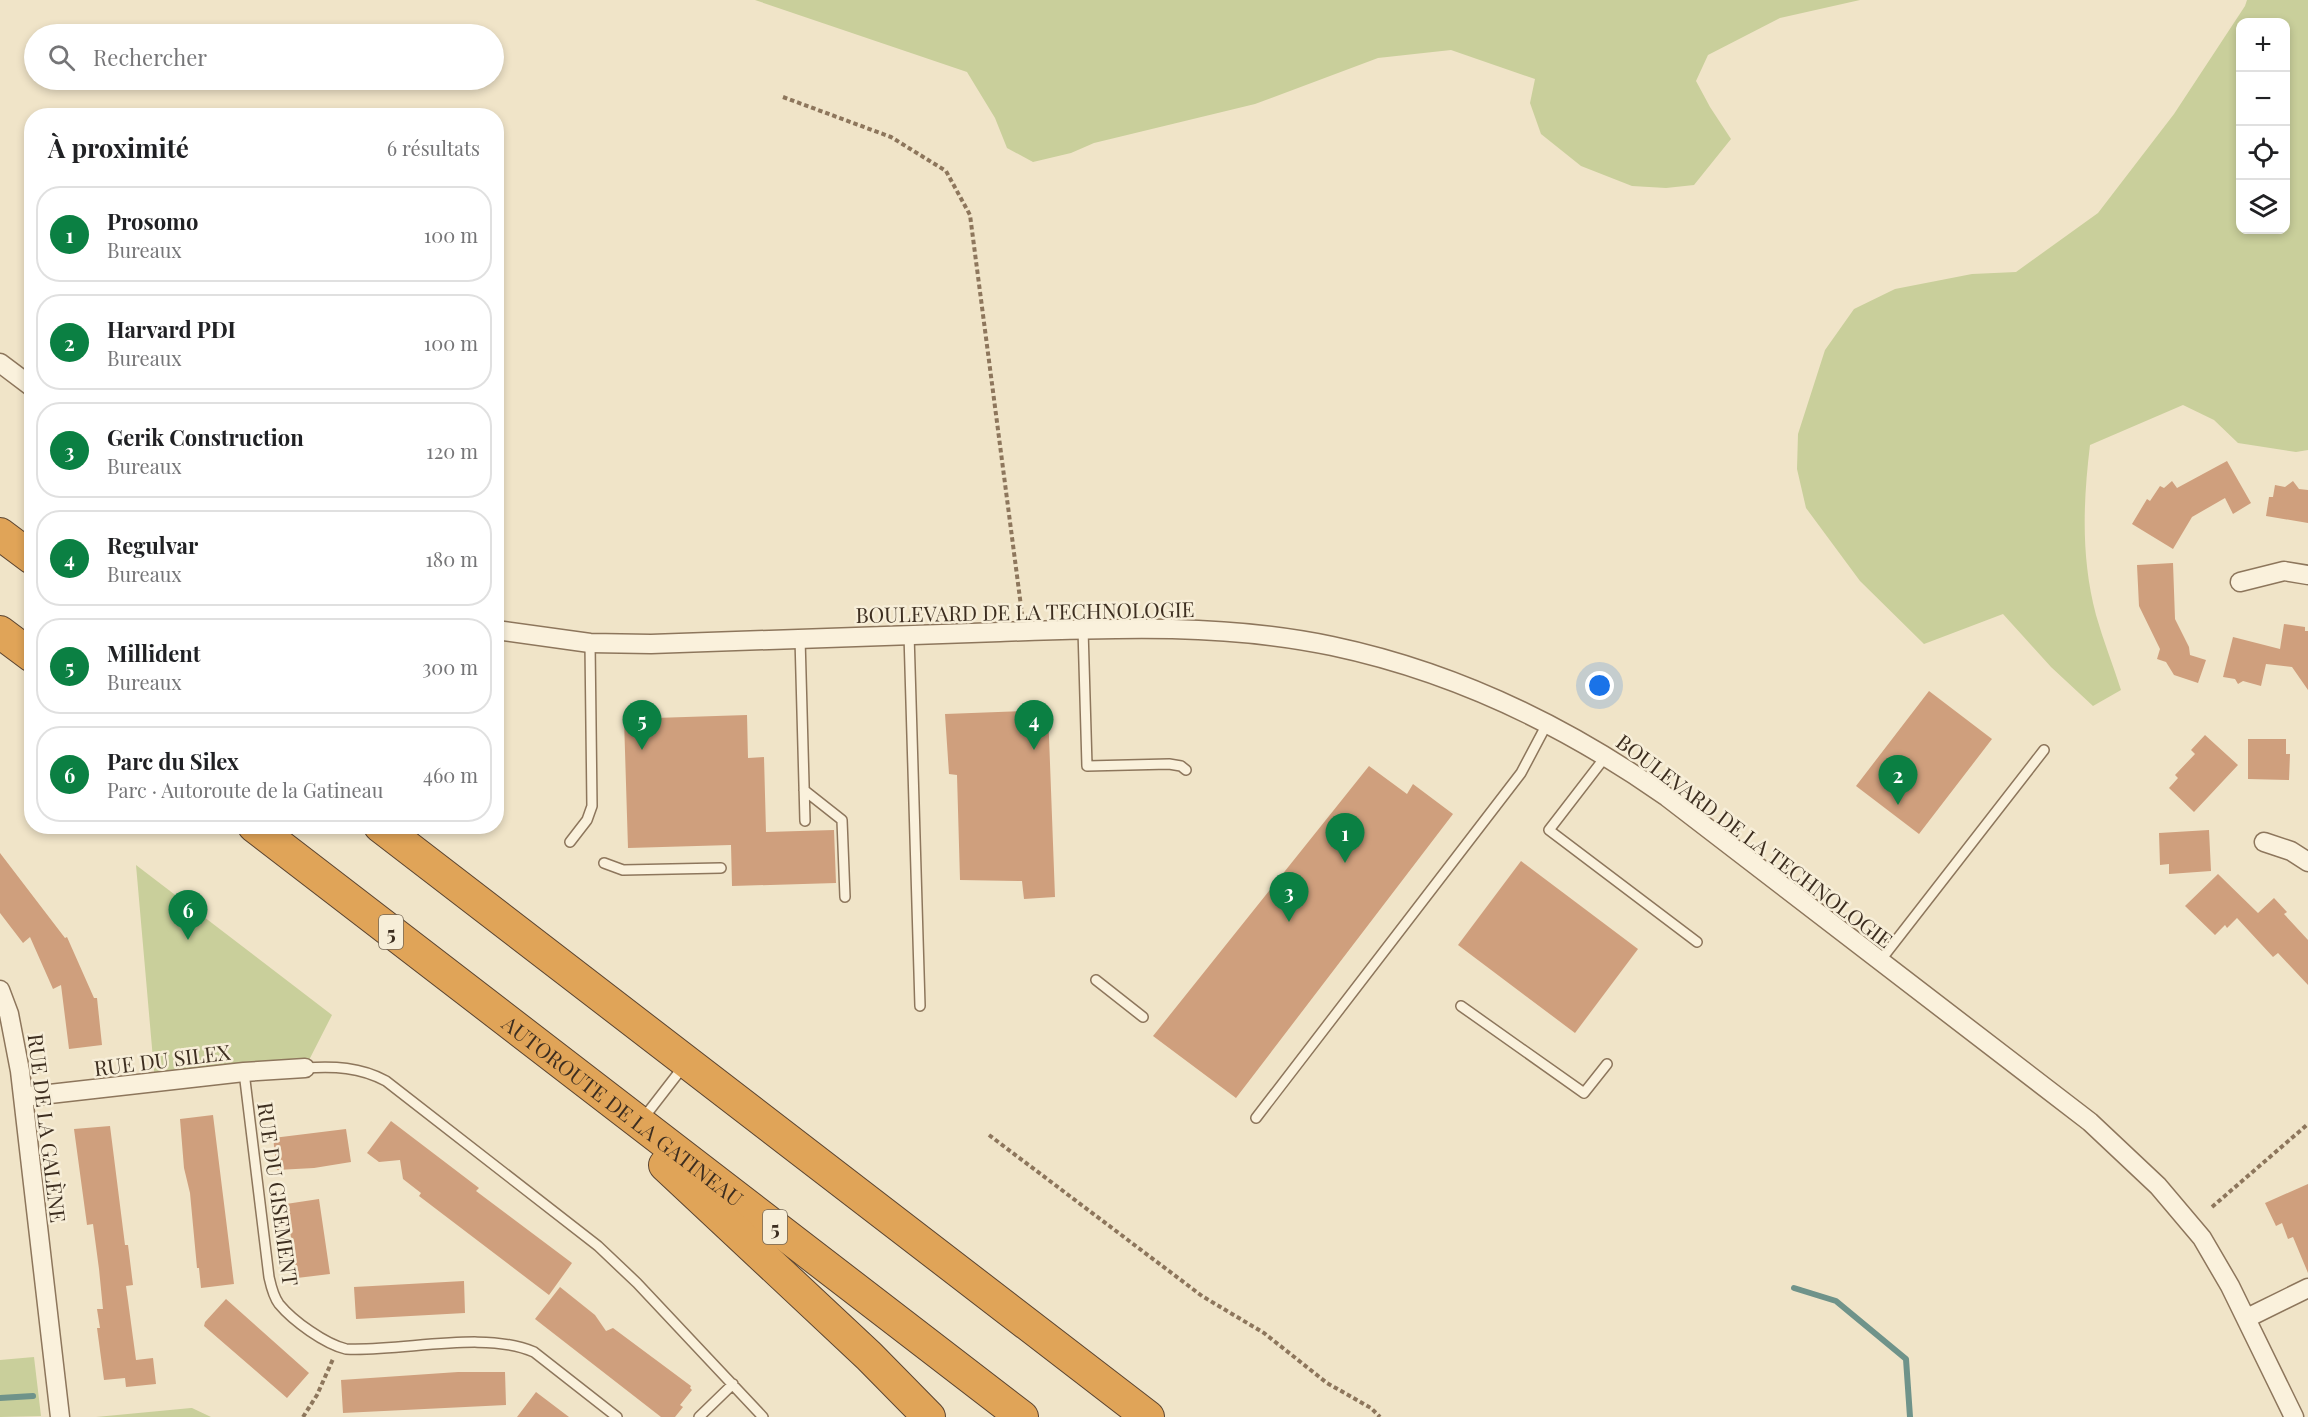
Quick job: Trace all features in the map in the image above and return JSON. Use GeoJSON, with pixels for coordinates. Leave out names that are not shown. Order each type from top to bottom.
{"type":"FeatureCollection","features":[{"type":"Feature","properties":{"kind":"highway"},"geometry":{"type":"LineString","coordinates":[[0,534],[24,552]]}},
{"type":"Feature","properties":{"kind":"highway"},"geometry":{"type":"LineString","coordinates":[[0,632],[24,650]]}},
{"type":"Feature","properties":{"kind":"highway","name":"AUTOROUTE DE LA GATINEAU"},"geometry":{"type":"LineString","coordinates":[[264,834],[528,1037],[637,1126],[1022,1417]]}},
{"type":"Feature","properties":{"kind":"highway"},"geometry":{"type":"LineString","coordinates":[[390,834],[1148,1417]]}},
{"type":"Feature","properties":{"kind":"highway"},"geometry":{"type":"LineString","coordinates":[[528,1037],[869,1356],[928,1417]]}},
{"type":"Feature","properties":{"kind":"street"},"geometry":{"type":"LineString","coordinates":[[0,363],[24,381]]}},
{"type":"Feature","properties":{"kind":"street"},"geometry":{"type":"LineString","coordinates":[[2240,582],[2284,571],[2308,575]]}},
{"type":"Feature","properties":{"kind":"street","name":"BOULEVARD DE LA TECHNOLOGIE"},"geometry":{"type":"LineString","coordinates":[[504,631],[590,643],[651,644],[1083,629],[1212,631],[1262,635],[1332,646],[1395,662],[1471,687],[1548,723],[1606,755],[1667,797],[2090,1122],[2137,1164],[2202,1238],[2247,1318],[2294,1417]]}},
{"type":"Feature","properties":{"kind":"street"},"geometry":{"type":"LineString","coordinates":[[2264,842],[2291,851],[2308,862]]}},
{"type":"Feature","properties":{"kind":"street","name":"RUE DE LA GALÈNE"},"geometry":{"type":"LineString","coordinates":[[0,990],[12,1025],[23,1097],[60,1417]]}},
{"type":"Feature","properties":{"kind":"street","name":"RUE DU SILEX"},"geometry":{"type":"LineString","coordinates":[[23,1097],[244,1072],[305,1068]]}},
{"type":"Feature","properties":{"kind":"street"},"geometry":{"type":"LineString","coordinates":[[2247,1318],[2308,1288]]}},
{"type":"Feature","properties":{"kind":"lane"},"geometry":{"type":"LineString","coordinates":[[1083,629],[1087,766],[1169,764],[1186,770]]}},
{"type":"Feature","properties":{"kind":"lane"},"geometry":{"type":"LineString","coordinates":[[909,634],[921,1006]]}},
{"type":"Feature","properties":{"kind":"lane"},"geometry":{"type":"LineString","coordinates":[[800,638],[805,821]]}},
{"type":"Feature","properties":{"kind":"lane"},"geometry":{"type":"LineString","coordinates":[[570,842],[587,820],[592,806],[590,643]]}},
{"type":"Feature","properties":{"kind":"lane"},"geometry":{"type":"LineString","coordinates":[[1256,1118],[1521,773],[1548,723]]}},
{"type":"Feature","properties":{"kind":"lane"},"geometry":{"type":"LineString","coordinates":[[1880,961],[2044,750]]}},
{"type":"Feature","properties":{"kind":"lane"},"geometry":{"type":"LineString","coordinates":[[1606,755],[1549,830],[1697,942]]}},
{"type":"Feature","properties":{"kind":"lane"},"geometry":{"type":"LineString","coordinates":[[804,790],[842,820],[845,897]]}},
{"type":"Feature","properties":{"kind":"lane"},"geometry":{"type":"LineString","coordinates":[[604,863],[623,870],[721,868]]}},
{"type":"Feature","properties":{"kind":"lane"},"geometry":{"type":"LineString","coordinates":[[1096,980],[1143,1017]]}},
{"type":"Feature","properties":{"kind":"lane"},"geometry":{"type":"LineString","coordinates":[[1461,1006],[1584,1093],[1607,1064]]}},
{"type":"Feature","properties":{"kind":"lane"},"geometry":{"type":"LineString","coordinates":[[637,1126],[686,1062]]}},
{"type":"Feature","properties":{"kind":"lane"},"geometry":{"type":"LineString","coordinates":[[305,1068],[336,1066],[374,1075],[386,1081],[598,1246],[637,1283],[764,1417]]}},
{"type":"Feature","properties":{"kind":"lane","name":"RUE DU GISEMENT"},"geometry":{"type":"LineString","coordinates":[[244,1072],[272,1291],[278,1303],[320,1337],[338,1347],[358,1350],[495,1342],[516,1345],[534,1352],[617,1417]]}},
{"type":"Feature","properties":{"kind":"lane"},"geometry":{"type":"LineString","coordinates":[[699,1417],[733,1384]]}},
{"type":"Feature","properties":{"kind":"path"},"geometry":{"type":"LineString","coordinates":[[783,97],[891,137],[946,171],[970,215],[1024,631]]}},
{"type":"Feature","properties":{"kind":"path"},"geometry":{"type":"LineString","coordinates":[[2212,1207],[2308,1124]]}},
{"type":"Feature","properties":{"kind":"path"},"geometry":{"type":"LineString","coordinates":[[989,1135],[1202,1296],[1264,1333],[1327,1383],[1371,1408],[1380,1417]]}},
{"type":"Feature","properties":{"kind":"path"},"geometry":{"type":"LineString","coordinates":[[303,1417],[317,1395],[338,1347]]}},
{"type":"Feature","properties":{"kind":"green space"},"geometry":{"type":"Polygon","coordinates":[[[755,0],[1860,0],[1780,18],[1708,55],[1696,81],[1731,139],[1694,185],[1666,188],[1632,186],[1581,166],[1541,134],[1530,103],[1535,79],[1451,50],[1378,58],[1255,104],[1094,143],[1071,153],[1033,162],[1007,148],[995,118],[967,72],[755,0]]]}},
{"type":"Feature","properties":{"kind":"green space"},"geometry":{"type":"Polygon","coordinates":[[[2247,0],[2308,0],[2308,450],[2296,452],[2238,443],[2214,420],[2183,405],[2090,445],[2085,509],[2088,573],[2096,615],[2121,690],[2093,706],[2051,667],[2003,614],[1924,644],[1860,581],[1806,508],[1797,469],[1798,434],[1825,350],[1854,309],[1895,289],[1972,274],[2016,272],[2098,213],[2174,114],[2236,20],[2236,234],[2290,234],[2290,18],[2237,18],[2247,0]]]}},
{"type":"Feature","properties":{"kind":"green space"},"geometry":{"type":"Polygon","coordinates":[[[136,865],[332,1015],[305,1068],[155,1082],[136,865]]]}},
{"type":"Feature","properties":{"kind":"green space"},"geometry":{"type":"Polygon","coordinates":[[[34,1357],[41,1416],[0,1417],[0,1360],[34,1357]]]}},
{"type":"Feature","properties":{"kind":"green space"},"geometry":{"type":"Polygon","coordinates":[[[191,1408],[211,1417],[96,1417],[191,1408]]]}},
{"type":"Feature","properties":{"kind":"building"},"geometry":{"type":"Polygon","coordinates":[[[2227,461],[2251,503],[2233,514],[2225,498],[2192,517],[2173,549],[2132,524],[2147,499],[2150,501],[2160,486],[2164,488],[2172,481],[2177,488],[2227,461]]]}},
{"type":"Feature","properties":{"kind":"building"},"geometry":{"type":"Polygon","coordinates":[[[2293,481],[2299,489],[2308,490],[2308,523],[2266,516],[2269,497],[2273,497],[2275,485],[2285,487],[2293,481]]]}},
{"type":"Feature","properties":{"kind":"building"},"geometry":{"type":"Polygon","coordinates":[[[2173,563],[2175,619],[2189,647],[2190,655],[2206,660],[2198,683],[2174,675],[2166,662],[2157,659],[2160,649],[2139,606],[2137,565],[2173,563]]]}},
{"type":"Feature","properties":{"kind":"building"},"geometry":{"type":"Polygon","coordinates":[[[2284,624],[2305,627],[2305,631],[2308,631],[2308,690],[2292,667],[2266,664],[2261,686],[2243,681],[2238,684],[2235,679],[2223,677],[2233,637],[2280,649],[2284,624]]]}},
{"type":"Feature","properties":{"kind":"building"},"geometry":{"type":"Polygon","coordinates":[[[1929,691],[1992,739],[1919,834],[1856,786],[1929,691]]]}},
{"type":"Feature","properties":{"kind":"building"},"geometry":{"type":"Polygon","coordinates":[[[1048,710],[1055,897],[1024,899],[1022,881],[960,880],[957,775],[949,774],[945,714],[1048,710]]]}},
{"type":"Feature","properties":{"kind":"building"},"geometry":{"type":"Polygon","coordinates":[[[747,715],[748,758],[764,757],[766,832],[834,830],[836,883],[732,886],[731,845],[628,848],[624,719],[747,715]]]}},
{"type":"Feature","properties":{"kind":"building"},"geometry":{"type":"Polygon","coordinates":[[[2205,735],[2238,765],[2194,812],[2169,788],[2178,778],[2175,775],[2195,754],[2191,750],[2205,735]]]}},
{"type":"Feature","properties":{"kind":"building"},"geometry":{"type":"Polygon","coordinates":[[[2248,739],[2286,739],[2286,754],[2290,754],[2289,780],[2248,779],[2248,739]]]}},
{"type":"Feature","properties":{"kind":"building"},"geometry":{"type":"Polygon","coordinates":[[[1369,766],[1407,794],[1413,784],[1453,814],[1236,1098],[1153,1036],[1369,766]]]}},
{"type":"Feature","properties":{"kind":"building"},"geometry":{"type":"Polygon","coordinates":[[[2209,830],[2211,871],[2169,874],[2169,864],[2160,865],[2159,833],[2209,830]]]}},
{"type":"Feature","properties":{"kind":"building"},"geometry":{"type":"Polygon","coordinates":[[[0,853],[65,938],[67,937],[94,998],[97,998],[102,1045],[69,1049],[61,985],[53,989],[30,937],[23,943],[0,913],[0,853]]]}},
{"type":"Feature","properties":{"kind":"building"},"geometry":{"type":"Polygon","coordinates":[[[1521,861],[1638,949],[1575,1033],[1458,945],[1521,861]]]}},
{"type":"Feature","properties":{"kind":"building"},"geometry":{"type":"Polygon","coordinates":[[[2218,874],[2258,913],[2274,898],[2287,912],[2284,914],[2308,940],[2308,985],[2278,953],[2273,957],[2237,918],[2215,935],[2185,906],[2218,874]]]}},
{"type":"Feature","properties":{"kind":"building"},"geometry":{"type":"Polygon","coordinates":[[[213,1115],[234,1284],[201,1288],[190,1193],[184,1168],[180,1119],[213,1115]]]}},
{"type":"Feature","properties":{"kind":"building"},"geometry":{"type":"Polygon","coordinates":[[[391,1121],[479,1188],[476,1191],[572,1263],[549,1295],[419,1196],[421,1193],[403,1179],[400,1160],[379,1162],[367,1153],[391,1121]]]}},
{"type":"Feature","properties":{"kind":"building"},"geometry":{"type":"Polygon","coordinates":[[[110,1126],[125,1245],[128,1245],[133,1285],[126,1286],[136,1360],[153,1358],[156,1384],[126,1387],[125,1378],[104,1380],[97,1328],[100,1328],[97,1309],[103,1309],[99,1269],[93,1224],[87,1225],[74,1129],[110,1126]]]}},
{"type":"Feature","properties":{"kind":"building"},"geometry":{"type":"Polygon","coordinates":[[[346,1129],[351,1162],[314,1168],[277,1170],[273,1138],[346,1129]]]}},
{"type":"Feature","properties":{"kind":"building"},"geometry":{"type":"Polygon","coordinates":[[[2308,1184],[2308,1273],[2293,1237],[2288,1239],[2282,1223],[2276,1226],[2265,1203],[2308,1184]]]}},
{"type":"Feature","properties":{"kind":"building"},"geometry":{"type":"Polygon","coordinates":[[[319,1199],[330,1274],[297,1278],[286,1204],[319,1199]]]}},
{"type":"Feature","properties":{"kind":"building"},"geometry":{"type":"Polygon","coordinates":[[[464,1281],[465,1313],[356,1319],[354,1287],[464,1281]]]}},
{"type":"Feature","properties":{"kind":"building"},"geometry":{"type":"Polygon","coordinates":[[[560,1287],[595,1315],[606,1331],[613,1328],[691,1386],[692,1390],[680,1405],[683,1407],[675,1417],[661,1417],[535,1319],[560,1287]]]}},
{"type":"Feature","properties":{"kind":"building"},"geometry":{"type":"Polygon","coordinates":[[[226,1299],[309,1373],[287,1398],[204,1326],[226,1299]]]}},
{"type":"Feature","properties":{"kind":"building"},"geometry":{"type":"Polygon","coordinates":[[[458,1372],[505,1372],[506,1405],[343,1413],[341,1380],[458,1372]]]}},
{"type":"Feature","properties":{"kind":"building"},"geometry":{"type":"Polygon","coordinates":[[[536,1392],[569,1417],[517,1417],[536,1392]]]}},
{"type":"Feature","properties":{"kind":"waterway"},"geometry":{"type":"LineString","coordinates":[[1794,1288],[1836,1301],[1906,1359],[1910,1417]]}},
{"type":"Feature","properties":{"kind":"waterway"},"geometry":{"type":"LineString","coordinates":[[0,1398],[33,1396]]}},
{"type":"Feature","properties":{"kind":"place","name":"Millident"},"geometry":{"type":"Point","coordinates":[642,750]}},
{"type":"Feature","properties":{"kind":"place","name":"Regulvar"},"geometry":{"type":"Point","coordinates":[1034,750]}},
{"type":"Feature","properties":{"kind":"place","name":"Harvard PDI"},"geometry":{"type":"Point","coordinates":[1898,805]}},
{"type":"Feature","properties":{"kind":"place","name":"Prosomo"},"geometry":{"type":"Point","coordinates":[1345,863]}},
{"type":"Feature","properties":{"kind":"place","name":"Gerik Construction"},"geometry":{"type":"Point","coordinates":[1289,922]}},
{"type":"Feature","properties":{"kind":"place","name":"Parc du Silex"},"geometry":{"type":"Point","coordinates":[188,940]}}]}
